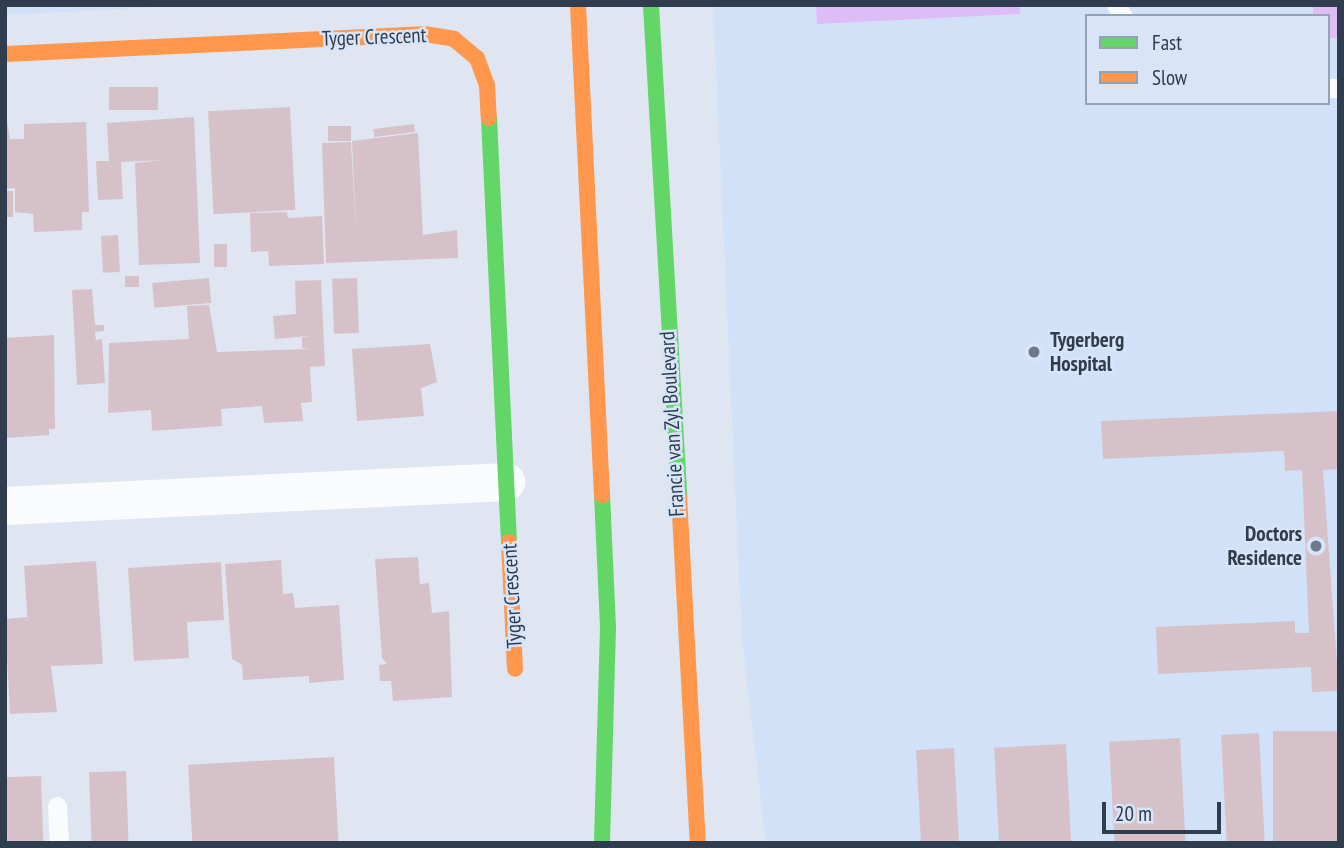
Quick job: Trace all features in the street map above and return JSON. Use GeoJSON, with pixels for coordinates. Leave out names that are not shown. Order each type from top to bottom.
{"type":"FeatureCollection","features":[{"type":"Feature","properties":{"kind":"main road"},"geometry":{"type":"LineString","coordinates":[[578,5],[608,627],[602,843]]}},
{"type":"Feature","properties":{"kind":"main road","name":"Francie van Zyl Boulevard"},"geometry":{"type":"LineString","coordinates":[[651,5],[698,843]]}},
{"type":"Feature","properties":{"kind":"main road","name":"Tyger Crescent"},"geometry":{"type":"LineString","coordinates":[[5,54],[424,34],[467,48],[487,85],[515,669]]}},
{"type":"Feature","properties":{"kind":"street"},"geometry":{"type":"LineString","coordinates":[[5,506],[506,482]]}},
{"type":"Feature","properties":{"kind":"lane"},"geometry":{"type":"LineString","coordinates":[[57,806],[59,843]]}},
{"type":"Feature","properties":{"kind":"shaded area"},"geometry":{"type":"Polygon","coordinates":[[[5,5],[202,5],[5,15],[5,5]]]}},
{"type":"Feature","properties":{"kind":"shaded area","name":"Tygerberg Hospital"},"geometry":{"type":"Polygon","coordinates":[[[713,5],[1339,5],[1339,843],[766,843],[742,638],[713,5]]]}},
{"type":"Feature","properties":{"kind":"shaded area"},"geometry":{"type":"Polygon","coordinates":[[[816,5],[1020,5],[1020,14],[817,24],[816,5]]]}},
{"type":"Feature","properties":{"kind":"shaded area"},"geometry":{"type":"Polygon","coordinates":[[[1313,5],[1339,5],[1339,38],[1330,38],[1330,14],[1313,14],[1313,5]]]}},
{"type":"Feature","properties":{"kind":"building"},"geometry":{"type":"Polygon","coordinates":[[[109,87],[158,87],[158,110],[109,110],[109,87]]]}},
{"type":"Feature","properties":{"kind":"building"},"geometry":{"type":"Polygon","coordinates":[[[290,107],[295,210],[214,214],[208,111],[290,107]]]}},
{"type":"Feature","properties":{"kind":"building"},"geometry":{"type":"Polygon","coordinates":[[[5,109],[10,139],[24,139],[24,124],[86,122],[89,212],[82,212],[82,230],[34,232],[33,214],[15,212],[15,188],[5,189],[5,109]]]}},
{"type":"Feature","properties":{"kind":"building"},"geometry":{"type":"Polygon","coordinates":[[[194,117],[200,263],[139,265],[135,163],[163,160],[121,162],[123,199],[98,200],[96,161],[109,161],[107,123],[194,117]]]}},
{"type":"Feature","properties":{"kind":"building"},"geometry":{"type":"Polygon","coordinates":[[[414,124],[415,132],[374,137],[373,129],[414,124]]]}},
{"type":"Feature","properties":{"kind":"building"},"geometry":{"type":"Polygon","coordinates":[[[328,126],[351,126],[351,141],[328,141],[328,126]]]}},
{"type":"Feature","properties":{"kind":"building"},"geometry":{"type":"Polygon","coordinates":[[[418,133],[423,235],[457,230],[458,258],[326,263],[322,143],[351,142],[356,231],[352,141],[418,133]]]}},
{"type":"Feature","properties":{"kind":"building"},"geometry":{"type":"Polygon","coordinates":[[[5,191],[13,191],[13,217],[5,217],[5,191]]]}},
{"type":"Feature","properties":{"kind":"building"},"geometry":{"type":"Polygon","coordinates":[[[287,212],[288,218],[322,216],[324,264],[269,266],[268,251],[251,252],[250,213],[287,212]]]}},
{"type":"Feature","properties":{"kind":"building"},"geometry":{"type":"Polygon","coordinates":[[[118,235],[120,272],[103,273],[101,236],[118,235]]]}},
{"type":"Feature","properties":{"kind":"building"},"geometry":{"type":"Polygon","coordinates":[[[214,244],[227,244],[227,267],[214,267],[214,244]]]}},
{"type":"Feature","properties":{"kind":"building"},"geometry":{"type":"Polygon","coordinates":[[[125,276],[139,276],[139,287],[125,287],[125,276]]]}},
{"type":"Feature","properties":{"kind":"building"},"geometry":{"type":"Polygon","coordinates":[[[209,278],[211,303],[154,308],[152,283],[209,278]]]}},
{"type":"Feature","properties":{"kind":"building"},"geometry":{"type":"Polygon","coordinates":[[[357,278],[359,333],[334,334],[332,279],[357,278]]]}},
{"type":"Feature","properties":{"kind":"building"},"geometry":{"type":"Polygon","coordinates":[[[321,280],[325,366],[310,367],[312,402],[301,403],[303,421],[264,423],[262,406],[221,409],[222,426],[152,431],[151,410],[108,413],[109,343],[189,339],[187,306],[209,305],[217,352],[309,349],[302,348],[302,337],[318,335],[275,339],[273,316],[296,314],[295,281],[321,280]]]}},
{"type":"Feature","properties":{"kind":"building"},"geometry":{"type":"Polygon","coordinates":[[[92,289],[95,325],[104,325],[104,331],[95,332],[96,340],[102,339],[105,383],[77,385],[72,290],[92,289]]]}},
{"type":"Feature","properties":{"kind":"building"},"geometry":{"type":"Polygon","coordinates":[[[54,335],[55,429],[49,429],[49,435],[5,438],[5,338],[54,335]]]}},
{"type":"Feature","properties":{"kind":"building"},"geometry":{"type":"Polygon","coordinates":[[[430,344],[437,382],[421,388],[424,416],[357,421],[352,349],[430,344]]]}},
{"type":"Feature","properties":{"kind":"building","name":"Doctors Residence"},"geometry":{"type":"Polygon","coordinates":[[[1339,411],[1339,469],[1323,470],[1339,691],[1312,692],[1311,667],[1158,674],[1156,627],[1295,621],[1295,633],[1309,633],[1302,470],[1285,471],[1284,451],[1103,459],[1101,421],[1339,411]]]}},
{"type":"Feature","properties":{"kind":"building"},"geometry":{"type":"Polygon","coordinates":[[[418,557],[420,584],[429,583],[432,613],[449,611],[452,697],[393,701],[391,681],[380,681],[379,665],[387,664],[382,658],[375,559],[418,557]]]}},
{"type":"Feature","properties":{"kind":"building"},"geometry":{"type":"Polygon","coordinates":[[[281,560],[283,594],[293,593],[295,608],[339,605],[344,680],[309,683],[309,676],[243,680],[242,665],[232,659],[225,564],[281,560]]]}},
{"type":"Feature","properties":{"kind":"building"},"geometry":{"type":"Polygon","coordinates":[[[96,561],[103,664],[51,666],[57,712],[10,714],[5,619],[27,617],[28,627],[24,566],[96,561]]]}},
{"type":"Feature","properties":{"kind":"building"},"geometry":{"type":"Polygon","coordinates":[[[221,562],[224,620],[187,622],[189,658],[134,661],[128,568],[221,562]]]}},
{"type":"Feature","properties":{"kind":"building"},"geometry":{"type":"Polygon","coordinates":[[[1273,731],[1339,731],[1339,843],[1273,843],[1273,731]]]}},
{"type":"Feature","properties":{"kind":"building"},"geometry":{"type":"Polygon","coordinates":[[[1259,733],[1265,843],[1227,843],[1221,735],[1259,733]]]}},
{"type":"Feature","properties":{"kind":"building"},"geometry":{"type":"Polygon","coordinates":[[[1180,738],[1185,843],[1114,843],[1109,742],[1180,738]]]}},
{"type":"Feature","properties":{"kind":"building"},"geometry":{"type":"Polygon","coordinates":[[[1066,744],[1071,843],[999,843],[994,748],[1066,744]]]}},
{"type":"Feature","properties":{"kind":"building"},"geometry":{"type":"Polygon","coordinates":[[[954,748],[959,843],[921,843],[916,750],[954,748]]]}},
{"type":"Feature","properties":{"kind":"building"},"geometry":{"type":"Polygon","coordinates":[[[334,757],[339,843],[192,843],[188,765],[334,757]]]}},
{"type":"Feature","properties":{"kind":"building"},"geometry":{"type":"Polygon","coordinates":[[[126,771],[129,843],[91,843],[89,772],[126,771]]]}},
{"type":"Feature","properties":{"kind":"building"},"geometry":{"type":"Polygon","coordinates":[[[41,776],[43,843],[7,843],[5,777],[41,776]]]}},
{"type":"Feature","properties":{"kind":"traffic: fast"},"geometry":{"type":"LineString","coordinates":[[651,5],[679,496]]}},
{"type":"Feature","properties":{"kind":"traffic: fast"},"geometry":{"type":"LineString","coordinates":[[489,118],[509,542]]}},
{"type":"Feature","properties":{"kind":"traffic: fast"},"geometry":{"type":"LineString","coordinates":[[602,495],[608,627],[602,843]]}},
{"type":"Feature","properties":{"kind":"traffic: slow"},"geometry":{"type":"LineString","coordinates":[[578,5],[602,495]]}},
{"type":"Feature","properties":{"kind":"traffic: slow"},"geometry":{"type":"LineString","coordinates":[[5,54],[424,34],[454,39],[477,58],[487,85],[489,118]]}},
{"type":"Feature","properties":{"kind":"traffic: slow"},"geometry":{"type":"LineString","coordinates":[[679,496],[698,843]]}},
{"type":"Feature","properties":{"kind":"traffic: slow"},"geometry":{"type":"LineString","coordinates":[[509,542],[515,669]]}},
{"type":"Feature","properties":{"kind":"place","name":"Tygerberg Hospital"},"geometry":{"type":"Point","coordinates":[1034,352]}},
{"type":"Feature","properties":{"kind":"place","name":"Doctors Residence"},"geometry":{"type":"Point","coordinates":[1316,546]}}]}
